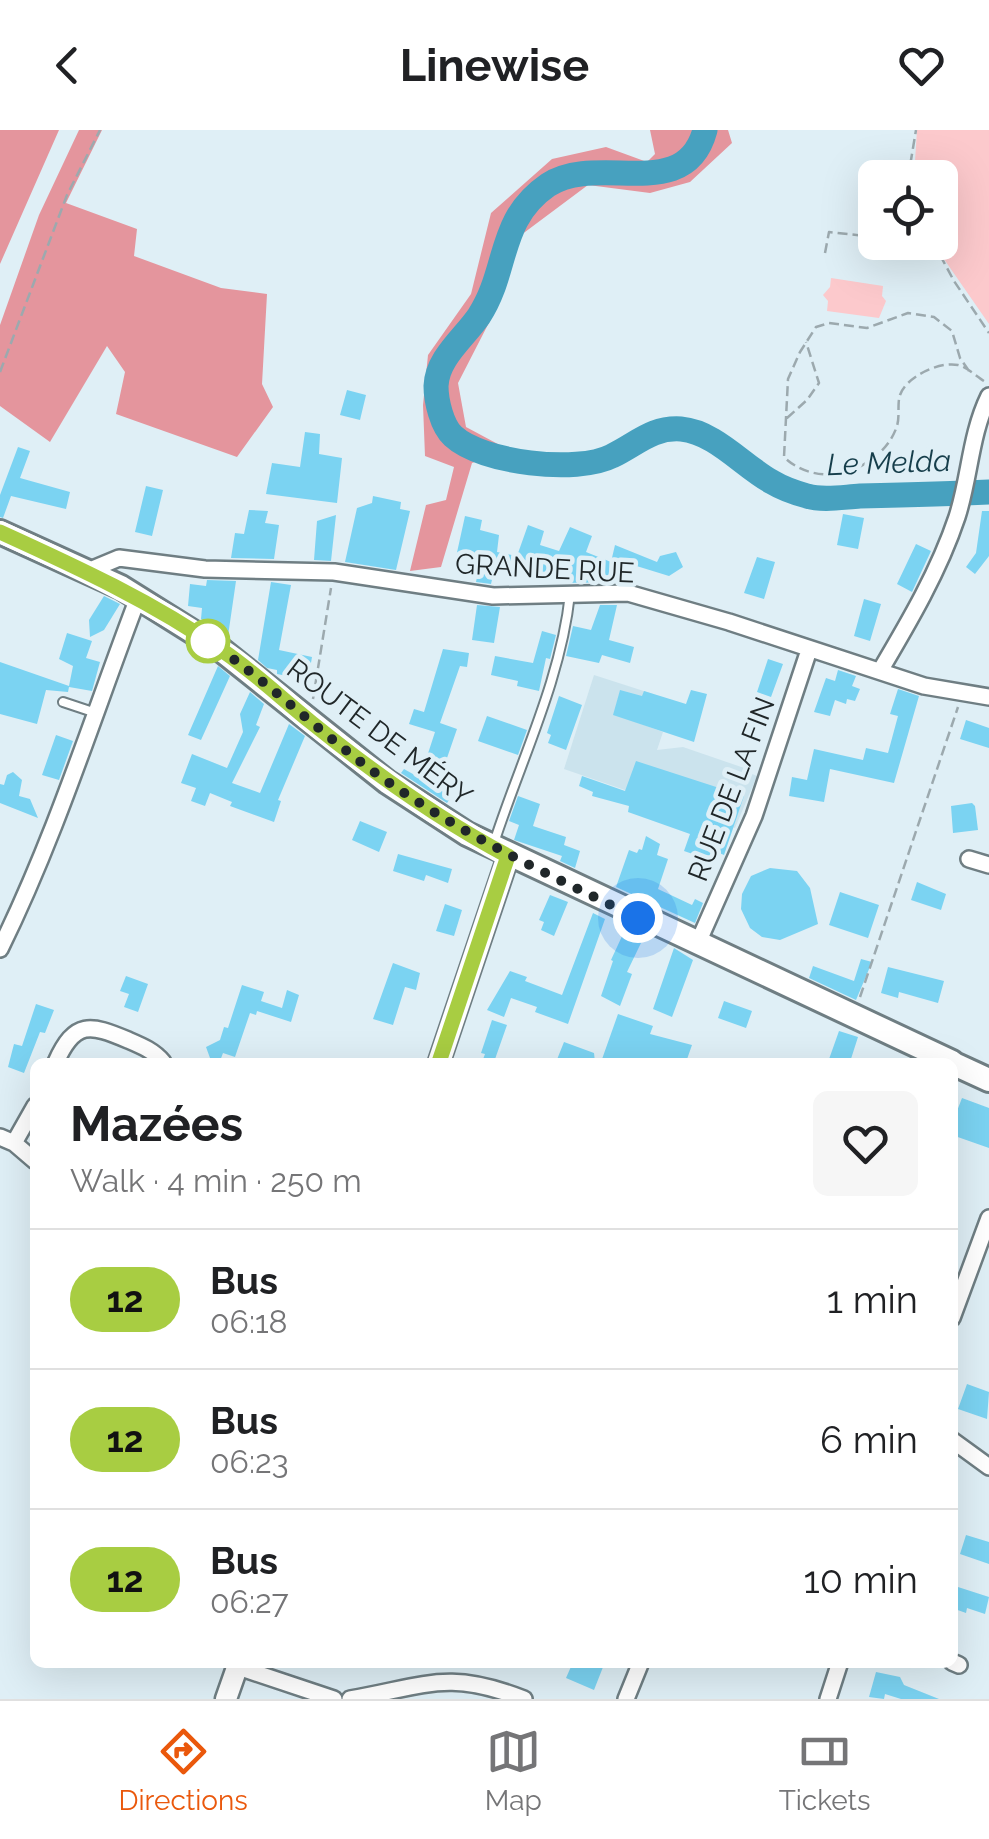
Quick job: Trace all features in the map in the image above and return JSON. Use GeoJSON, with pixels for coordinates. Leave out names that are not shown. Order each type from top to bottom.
{"type":"FeatureCollection","features":[{"type":"Feature","properties":{"kind":"main road","name":"ROUTE DE MÉRY"},"geometry":{"type":"LineString","coordinates":[[0,532],[138,598],[231,656],[387,782],[500,852],[941,1058]]}},
{"type":"Feature","properties":{"kind":"main road","name":"ROUTE DE MÉRY"},"geometry":{"type":"LineString","coordinates":[[958,1066],[989,1080]]}},
{"type":"Feature","properties":{"kind":"street"},"geometry":{"type":"LineString","coordinates":[[880,671],[911,618],[958,514],[977,420],[989,396]]}},
{"type":"Feature","properties":{"kind":"street","name":"GRANDE RUE"},"geometry":{"type":"LineString","coordinates":[[93,574],[95,568],[119,558],[218,570],[334,572],[493,596],[628,593],[924,686],[989,696]]}},
{"type":"Feature","properties":{"kind":"street"},"geometry":{"type":"LineString","coordinates":[[0,949],[35,878],[138,598]]}},
{"type":"Feature","properties":{"kind":"street","name":"RUE DE LA FIN"},"geometry":{"type":"LineString","coordinates":[[696,945],[760,798],[809,650]]}},
{"type":"Feature","properties":{"kind":"street"},"geometry":{"type":"LineString","coordinates":[[441,1058],[500,852]]}},
{"type":"Feature","properties":{"kind":"street"},"geometry":{"type":"LineString","coordinates":[[969,860],[989,865]]}},
{"type":"Feature","properties":{"kind":"street"},"geometry":{"type":"LineString","coordinates":[[58,1058],[72,1036],[88,1027],[100,1028],[158,1058]]}},
{"type":"Feature","properties":{"kind":"street"},"geometry":{"type":"LineString","coordinates":[[30,1112],[7,1140],[30,1157]]}},
{"type":"Feature","properties":{"kind":"street"},"geometry":{"type":"LineString","coordinates":[[958,1302],[989,1218]]}},
{"type":"Feature","properties":{"kind":"street"},"geometry":{"type":"LineString","coordinates":[[958,1444],[989,1467]]}},
{"type":"Feature","properties":{"kind":"street"},"geometry":{"type":"LineString","coordinates":[[226,1699],[237,1668]]}},
{"type":"Feature","properties":{"kind":"street"},"geometry":{"type":"LineString","coordinates":[[246,1668],[334,1699]]}},
{"type":"Feature","properties":{"kind":"street"},"geometry":{"type":"LineString","coordinates":[[626,1699],[639,1668]]}},
{"type":"Feature","properties":{"kind":"street"},"geometry":{"type":"LineString","coordinates":[[828,1699],[838,1668]]}},
{"type":"Feature","properties":{"kind":"street"},"geometry":{"type":"LineString","coordinates":[[350,1699],[460,1680],[524,1699]]}},
{"type":"Feature","properties":{"kind":"lane"},"geometry":{"type":"LineString","coordinates":[[500,852],[518,770],[536,727],[567,619],[570,594]]}},
{"type":"Feature","properties":{"kind":"lane"},"geometry":{"type":"LineString","coordinates":[[63,702],[96,713]]}},
{"type":"Feature","properties":{"kind":"path"},"geometry":{"type":"LineString","coordinates":[[0,372],[67,195],[100,130]]}},
{"type":"Feature","properties":{"kind":"path"},"geometry":{"type":"LineString","coordinates":[[911,160],[916,130]]}},
{"type":"Feature","properties":{"kind":"path"},"geometry":{"type":"LineString","coordinates":[[824,253],[830,232],[858,235]]}},
{"type":"Feature","properties":{"kind":"path"},"geometry":{"type":"LineString","coordinates":[[943,260],[989,333]]}},
{"type":"Feature","properties":{"kind":"path"},"geometry":{"type":"LineString","coordinates":[[969,371],[960,358],[952,330],[934,317],[896,316],[867,328],[829,323],[816,327],[788,379],[784,457],[793,466],[827,475],[845,473],[872,461],[885,448],[897,426],[900,394],[912,381],[945,364],[962,366],[969,371],[989,385]]}},
{"type":"Feature","properties":{"kind":"path"},"geometry":{"type":"LineString","coordinates":[[786,419],[819,383],[806,342]]}},
{"type":"Feature","properties":{"kind":"path"},"geometry":{"type":"LineString","coordinates":[[309,721],[334,572]]}},
{"type":"Feature","properties":{"kind":"path"},"geometry":{"type":"LineString","coordinates":[[848,1014],[856,1007],[963,694]]}},
{"type":"Feature","properties":{"kind":"shaded area"},"geometry":{"type":"Polygon","coordinates":[[[0,130],[59,130],[0,264],[0,130]]]}},
{"type":"Feature","properties":{"kind":"shaded area"},"geometry":{"type":"Polygon","coordinates":[[[79,130],[102,130],[66,203],[137,229],[134,256],[221,288],[267,294],[262,384],[273,407],[237,457],[116,414],[125,372],[107,346],[50,442],[0,406],[0,325],[39,215],[79,130]]]}},
{"type":"Feature","properties":{"kind":"shaded area"},"geometry":{"type":"Polygon","coordinates":[[[650,130],[728,130],[732,143],[690,182],[650,193],[588,185],[521,235],[498,305],[458,383],[466,427],[509,450],[472,463],[441,567],[410,571],[426,505],[446,500],[454,467],[425,456],[423,405],[428,355],[471,294],[491,213],[552,159],[606,147],[647,162],[655,154],[650,130]]]}},
{"type":"Feature","properties":{"kind":"shaded area"},"geometry":{"type":"Polygon","coordinates":[[[917,130],[989,130],[989,324],[945,260],[958,260],[958,160],[915,160],[917,130]]]}},
{"type":"Feature","properties":{"kind":"shaded area"},"geometry":{"type":"Polygon","coordinates":[[[831,278],[883,286],[886,301],[879,318],[827,311],[828,301],[823,295],[831,278]]]}},
{"type":"Feature","properties":{"kind":"shaded area"},"geometry":{"type":"Polygon","coordinates":[[[594,675],[653,694],[651,699],[620,691],[614,714],[663,732],[657,750],[683,747],[750,770],[757,776],[735,828],[564,769],[594,675]]]}},
{"type":"Feature","properties":{"kind":"building"},"geometry":{"type":"Polygon","coordinates":[[[347,390],[366,395],[360,420],[340,415],[347,390]]]}},
{"type":"Feature","properties":{"kind":"building"},"geometry":{"type":"Polygon","coordinates":[[[305,432],[320,434],[319,454],[342,458],[337,503],[266,494],[272,463],[300,467],[305,432]]]}},
{"type":"Feature","properties":{"kind":"building"},"geometry":{"type":"Polygon","coordinates":[[[18,447],[30,451],[20,478],[70,492],[66,509],[11,496],[3,518],[0,517],[0,495],[18,447]]]}},
{"type":"Feature","properties":{"kind":"building"},"geometry":{"type":"Polygon","coordinates":[[[146,486],[163,490],[152,536],[135,532],[146,486]]]}},
{"type":"Feature","properties":{"kind":"building"},"geometry":{"type":"Polygon","coordinates":[[[373,496],[401,502],[400,509],[410,511],[396,570],[345,562],[357,508],[372,503],[373,496]]]}},
{"type":"Feature","properties":{"kind":"building"},"geometry":{"type":"Polygon","coordinates":[[[249,510],[268,511],[265,523],[279,525],[274,559],[231,558],[235,533],[244,534],[249,510]]]}},
{"type":"Feature","properties":{"kind":"building"},"geometry":{"type":"Polygon","coordinates":[[[982,511],[989,511],[989,556],[975,574],[966,567],[976,553],[982,511]]]}},
{"type":"Feature","properties":{"kind":"building"},"geometry":{"type":"Polygon","coordinates":[[[843,514],[864,518],[858,549],[837,545],[843,514]]]}},
{"type":"Feature","properties":{"kind":"building"},"geometry":{"type":"Polygon","coordinates":[[[336,515],[331,561],[314,560],[317,521],[336,515]]]}},
{"type":"Feature","properties":{"kind":"building"},"geometry":{"type":"Polygon","coordinates":[[[465,516],[482,520],[480,530],[499,535],[497,552],[517,556],[528,525],[544,531],[540,545],[559,551],[570,527],[592,536],[586,552],[611,562],[615,545],[657,562],[660,556],[676,552],[683,567],[669,576],[630,564],[625,582],[559,583],[562,577],[495,567],[491,584],[476,582],[480,562],[456,557],[465,516]]]}},
{"type":"Feature","properties":{"kind":"building"},"geometry":{"type":"Polygon","coordinates":[[[916,544],[931,551],[912,592],[897,584],[916,544]]]}},
{"type":"Feature","properties":{"kind":"building"},"geometry":{"type":"Polygon","coordinates":[[[757,557],[775,562],[764,599],[744,593],[757,557]]]}},
{"type":"Feature","properties":{"kind":"building"},"geometry":{"type":"Polygon","coordinates":[[[207,580],[236,581],[228,636],[201,619],[202,608],[188,606],[190,584],[206,586],[207,580]]]}},
{"type":"Feature","properties":{"kind":"building"},"geometry":{"type":"Polygon","coordinates":[[[271,582],[291,585],[279,650],[312,657],[308,680],[277,674],[277,670],[258,660],[271,582]]]}},
{"type":"Feature","properties":{"kind":"building"},"geometry":{"type":"Polygon","coordinates":[[[104,596],[120,604],[104,630],[90,637],[89,620],[104,596]]]}},
{"type":"Feature","properties":{"kind":"building"},"geometry":{"type":"Polygon","coordinates":[[[864,599],[881,604],[870,641],[854,636],[864,599]]]}},
{"type":"Feature","properties":{"kind":"building"},"geometry":{"type":"Polygon","coordinates":[[[477,605],[500,607],[494,643],[472,640],[477,605]]]}},
{"type":"Feature","properties":{"kind":"building"},"geometry":{"type":"Polygon","coordinates":[[[600,605],[617,605],[609,640],[634,647],[630,663],[602,655],[599,663],[566,656],[573,626],[591,630],[600,605]]]}},
{"type":"Feature","properties":{"kind":"building"},"geometry":{"type":"Polygon","coordinates":[[[542,631],[556,635],[539,691],[491,675],[495,656],[533,663],[542,631]]]}},
{"type":"Feature","properties":{"kind":"building"},"geometry":{"type":"Polygon","coordinates":[[[67,633],[92,641],[86,658],[100,662],[92,691],[69,687],[68,692],[46,690],[37,724],[0,714],[0,662],[69,686],[73,666],[59,659],[67,633]]]}},
{"type":"Feature","properties":{"kind":"building"},"geometry":{"type":"Polygon","coordinates":[[[443,649],[469,653],[467,667],[460,666],[440,723],[457,729],[437,787],[451,797],[447,803],[401,773],[404,769],[420,778],[435,732],[409,724],[414,709],[424,712],[443,649]]]}},
{"type":"Feature","properties":{"kind":"building"},"geometry":{"type":"Polygon","coordinates":[[[768,659],[783,664],[771,697],[757,692],[768,659]]]}},
{"type":"Feature","properties":{"kind":"building"},"geometry":{"type":"Polygon","coordinates":[[[218,666],[230,676],[201,740],[188,735],[218,666]]]}},
{"type":"Feature","properties":{"kind":"building"},"geometry":{"type":"Polygon","coordinates":[[[838,670],[856,676],[852,686],[860,689],[855,701],[847,699],[846,704],[835,700],[830,716],[814,712],[826,678],[835,681],[838,670]]]}},
{"type":"Feature","properties":{"kind":"building"},"geometry":{"type":"Polygon","coordinates":[[[898,689],[919,696],[894,783],[830,769],[824,802],[789,796],[792,777],[807,780],[814,749],[863,760],[866,748],[888,753],[898,716],[890,714],[898,689]]]}},
{"type":"Feature","properties":{"kind":"building"},"geometry":{"type":"Polygon","coordinates":[[[620,690],[642,696],[644,691],[686,704],[691,690],[707,694],[694,742],[613,715],[620,690]]]}},
{"type":"Feature","properties":{"kind":"building"},"geometry":{"type":"Polygon","coordinates":[[[250,692],[264,704],[256,725],[260,727],[232,783],[260,793],[289,724],[305,736],[278,800],[281,801],[274,822],[230,806],[232,802],[210,793],[205,806],[191,801],[196,788],[181,783],[192,754],[227,768],[243,732],[240,714],[250,692]]]}},
{"type":"Feature","properties":{"kind":"building"},"geometry":{"type":"Polygon","coordinates":[[[559,696],[582,705],[566,750],[548,743],[551,735],[547,733],[559,696]]]}},
{"type":"Feature","properties":{"kind":"building"},"geometry":{"type":"Polygon","coordinates":[[[487,716],[527,730],[518,755],[478,741],[487,716]]]}},
{"type":"Feature","properties":{"kind":"building"},"geometry":{"type":"Polygon","coordinates":[[[966,720],[989,728],[989,748],[960,739],[966,720]]]}},
{"type":"Feature","properties":{"kind":"building"},"geometry":{"type":"Polygon","coordinates":[[[56,735],[73,741],[59,780],[42,775],[56,735]]]}},
{"type":"Feature","properties":{"kind":"building"},"geometry":{"type":"Polygon","coordinates":[[[636,761],[744,796],[724,855],[717,852],[713,861],[684,851],[690,834],[628,812],[629,806],[592,796],[593,792],[579,786],[582,776],[625,791],[636,761]]]}},
{"type":"Feature","properties":{"kind":"building"},"geometry":{"type":"Polygon","coordinates":[[[13,772],[22,780],[19,796],[30,799],[38,818],[0,803],[0,784],[4,785],[7,775],[13,772]]]}},
{"type":"Feature","properties":{"kind":"building"},"geometry":{"type":"Polygon","coordinates":[[[518,796],[540,804],[533,826],[566,837],[564,845],[580,851],[575,868],[560,861],[562,856],[514,840],[519,825],[509,821],[518,796]]]}},
{"type":"Feature","properties":{"kind":"building"},"geometry":{"type":"Polygon","coordinates":[[[972,803],[978,830],[953,833],[951,806],[972,803]]]}},
{"type":"Feature","properties":{"kind":"building"},"geometry":{"type":"Polygon","coordinates":[[[360,821],[387,832],[379,852],[352,840],[360,821]]]}},
{"type":"Feature","properties":{"kind":"building"},"geometry":{"type":"Polygon","coordinates":[[[646,836],[660,844],[657,855],[668,859],[658,889],[692,905],[695,899],[703,903],[695,923],[616,887],[629,850],[642,850],[646,836]]]}},
{"type":"Feature","properties":{"kind":"building"},"geometry":{"type":"Polygon","coordinates":[[[398,854],[452,869],[448,883],[426,875],[424,881],[393,871],[398,854]]]}},
{"type":"Feature","properties":{"kind":"building"},"geometry":{"type":"Polygon","coordinates":[[[770,868],[797,871],[810,888],[818,924],[780,940],[762,937],[750,928],[741,909],[742,894],[751,876],[770,868]]]}},
{"type":"Feature","properties":{"kind":"building"},"geometry":{"type":"Polygon","coordinates":[[[917,882],[946,894],[941,910],[911,900],[917,882]]]}},
{"type":"Feature","properties":{"kind":"building"},"geometry":{"type":"Polygon","coordinates":[[[840,892],[879,905],[868,938],[829,925],[840,892]]]}},
{"type":"Feature","properties":{"kind":"building"},"geometry":{"type":"Polygon","coordinates":[[[550,895],[568,902],[554,936],[541,930],[544,922],[539,920],[550,895]]]}},
{"type":"Feature","properties":{"kind":"building"},"geometry":{"type":"Polygon","coordinates":[[[445,904],[462,910],[454,936],[436,931],[445,904]]]}},
{"type":"Feature","properties":{"kind":"building"},"geometry":{"type":"Polygon","coordinates":[[[593,913],[605,919],[568,1024],[511,998],[504,1017],[487,1010],[510,971],[562,995],[593,913]]]}},
{"type":"Feature","properties":{"kind":"building"},"geometry":{"type":"Polygon","coordinates":[[[623,934],[641,943],[627,972],[632,974],[620,1006],[601,996],[623,934]]]}},
{"type":"Feature","properties":{"kind":"building"},"geometry":{"type":"Polygon","coordinates":[[[674,948],[693,960],[672,1017],[653,1009],[674,948]]]}},
{"type":"Feature","properties":{"kind":"building"},"geometry":{"type":"Polygon","coordinates":[[[861,959],[872,962],[856,1000],[809,978],[813,966],[854,981],[861,959]]]}},
{"type":"Feature","properties":{"kind":"building"},"geometry":{"type":"Polygon","coordinates":[[[393,963],[420,973],[416,990],[405,987],[393,1025],[373,1019],[393,963]]]}},
{"type":"Feature","properties":{"kind":"building"},"geometry":{"type":"Polygon","coordinates":[[[888,967],[944,981],[938,1003],[899,992],[898,998],[881,993],[888,967]]]}},
{"type":"Feature","properties":{"kind":"building"},"geometry":{"type":"Polygon","coordinates":[[[126,976],[148,984],[138,1012],[124,1007],[129,994],[120,991],[126,976]]]}},
{"type":"Feature","properties":{"kind":"building"},"geometry":{"type":"Polygon","coordinates":[[[242,985],[264,992],[261,1001],[282,1008],[287,990],[299,995],[291,1022],[257,1011],[256,1015],[250,1013],[235,1057],[223,1053],[221,1058],[210,1058],[206,1047],[220,1040],[224,1027],[228,1028],[242,985]]]}},
{"type":"Feature","properties":{"kind":"building"},"geometry":{"type":"Polygon","coordinates":[[[724,1001],[752,1011],[746,1028],[718,1018],[724,1001]]]}},
{"type":"Feature","properties":{"kind":"building"},"geometry":{"type":"Polygon","coordinates":[[[36,1004],[54,1010],[45,1033],[40,1032],[24,1073],[8,1067],[14,1044],[22,1046],[36,1004]]]}},
{"type":"Feature","properties":{"kind":"building"},"geometry":{"type":"Polygon","coordinates":[[[618,1014],[653,1026],[650,1034],[692,1045],[687,1058],[602,1058],[618,1014]]]}},
{"type":"Feature","properties":{"kind":"building"},"geometry":{"type":"Polygon","coordinates":[[[492,1020],[507,1025],[495,1058],[484,1058],[485,1054],[481,1053],[492,1020]]]}},
{"type":"Feature","properties":{"kind":"building"},"geometry":{"type":"Polygon","coordinates":[[[839,1031],[858,1037],[851,1058],[829,1058],[839,1031]]]}},
{"type":"Feature","properties":{"kind":"building"},"geometry":{"type":"Polygon","coordinates":[[[564,1042],[594,1053],[595,1058],[558,1058],[564,1042]]]}},
{"type":"Feature","properties":{"kind":"building"},"geometry":{"type":"Polygon","coordinates":[[[962,1098],[989,1108],[989,1148],[958,1137],[962,1098]]]}},
{"type":"Feature","properties":{"kind":"building"},"geometry":{"type":"Polygon","coordinates":[[[967,1384],[989,1392],[987,1419],[958,1409],[967,1384]]]}},
{"type":"Feature","properties":{"kind":"building"},"geometry":{"type":"Polygon","coordinates":[[[966,1535],[989,1542],[989,1564],[960,1554],[966,1535]]]}},
{"type":"Feature","properties":{"kind":"building"},"geometry":{"type":"Polygon","coordinates":[[[958,1587],[989,1597],[985,1614],[967,1608],[966,1613],[958,1610],[958,1587]]]}},
{"type":"Feature","properties":{"kind":"building"},"geometry":{"type":"Polygon","coordinates":[[[570,1668],[603,1668],[594,1690],[566,1678],[570,1668]]]}},
{"type":"Feature","properties":{"kind":"building"},"geometry":{"type":"Polygon","coordinates":[[[876,1672],[900,1677],[904,1685],[939,1699],[901,1699],[885,1694],[884,1699],[869,1697],[876,1672]]]}},
{"type":"Feature","properties":{"kind":"waterway","name":"Le Melda"},"geometry":{"type":"LineString","coordinates":[[705,130],[695,153],[679,166],[660,172],[569,176],[548,185],[532,199],[512,230],[479,316],[441,366],[436,386],[438,406],[449,432],[485,453],[554,465],[596,461],[653,434],[681,429],[705,436],[776,484],[813,497],[989,492]]}},
{"type":"Feature","properties":{"kind":"bus line","name":"12"},"geometry":{"type":"LineString","coordinates":[[0,532],[121,587],[199,635],[241,664],[387,782],[508,856],[440,1058]]}},
{"type":"Feature","properties":{"kind":"route"},"geometry":{"type":"LineString","coordinates":[[208,641],[199,635],[241,664],[387,782],[451,825],[638,918]]}}]}
